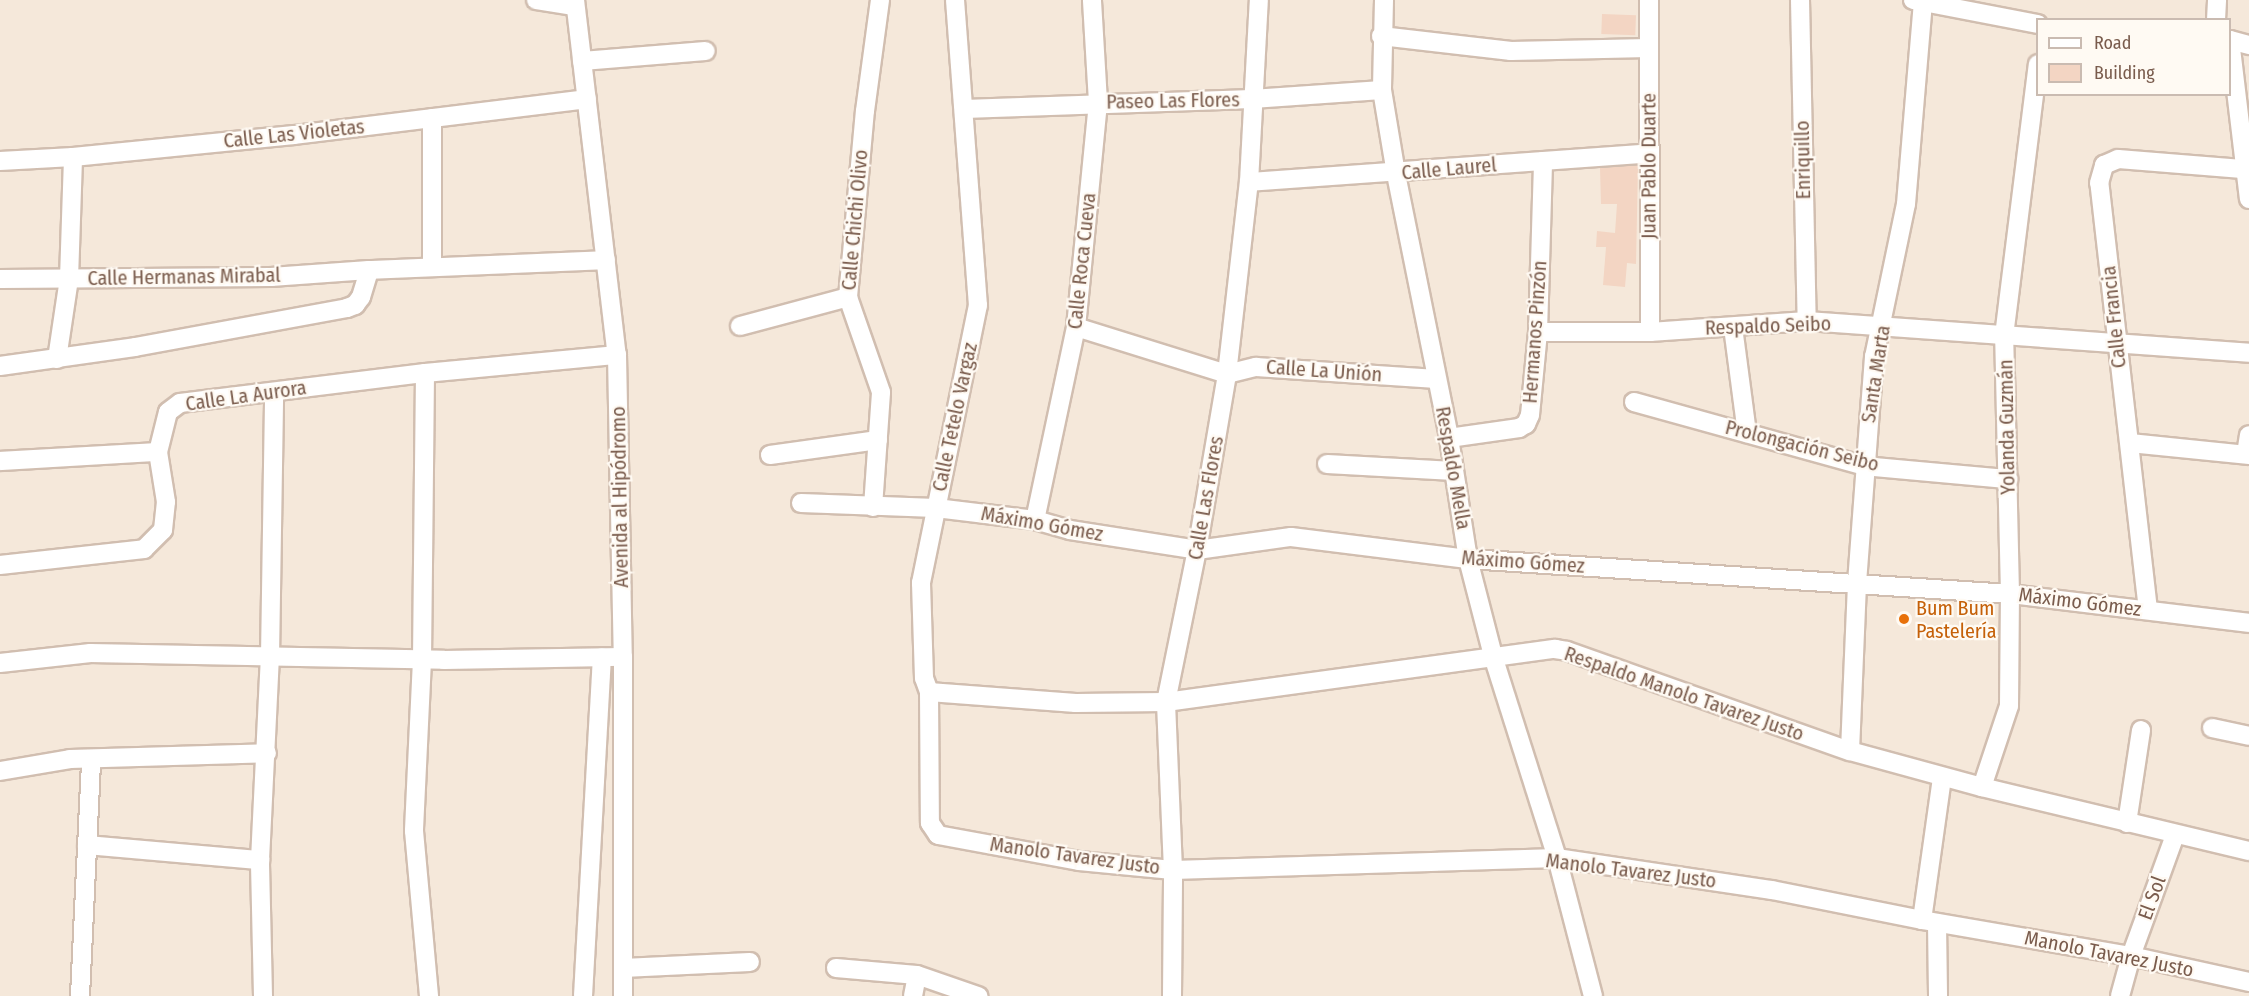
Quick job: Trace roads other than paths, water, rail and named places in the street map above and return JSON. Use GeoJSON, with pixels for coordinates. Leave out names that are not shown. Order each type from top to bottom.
{"type":"FeatureCollection","features":[{"type":"Feature","properties":{"kind":"street"},"geometry":{"type":"LineString","coordinates":[[536,0],[575,3]]}},
{"type":"Feature","properties":{"kind":"street","name":"Calle Chichi Olivo"},"geometry":{"type":"LineString","coordinates":[[873,507],[881,392],[848,297],[865,111],[880,0]]}},
{"type":"Feature","properties":{"kind":"street","name":"Calle Tetelo Vargaz"},"geometry":{"type":"LineString","coordinates":[[935,832],[930,823],[929,692],[924,678],[921,583],[978,306],[955,0]]}},
{"type":"Feature","properties":{"kind":"street","name":"Calle Roca Cueva"},"geometry":{"type":"LineString","coordinates":[[1035,520],[1076,327],[1098,102],[1092,0]]}},
{"type":"Feature","properties":{"kind":"street","name":"Calle Las Flores"},"geometry":{"type":"LineString","coordinates":[[1172,996],[1173,870],[1166,702],[1197,550],[1227,374],[1249,182],[1258,0]]}},
{"type":"Feature","properties":{"kind":"street","name":"Respaldo Mella"},"geometry":{"type":"LineString","coordinates":[[1384,0],[1381,36],[1382,90],[1396,174],[1449,438],[1468,559],[1493,656],[1557,858],[1593,996]]}},
{"type":"Feature","properties":{"kind":"street","name":"Juan Pablo Duarte"},"geometry":{"type":"LineString","coordinates":[[1649,0],[1650,332]]}},
{"type":"Feature","properties":{"kind":"street","name":"Enriquillo"},"geometry":{"type":"LineString","coordinates":[[1800,0],[1807,321]]}},
{"type":"Feature","properties":{"kind":"street"},"geometry":{"type":"LineString","coordinates":[[1920,0],[2036,24]]}},
{"type":"Feature","properties":{"kind":"street","name":"Santa Marta"},"geometry":{"type":"LineString","coordinates":[[1850,751],[1864,466],[1874,357],[1906,204],[1920,0]]}},
{"type":"Feature","properties":{"kind":"street"},"geometry":{"type":"LineString","coordinates":[[2216,18],[2217,0]]}},
{"type":"Feature","properties":{"kind":"street","name":"Avenida al Hipódromo"},"geometry":{"type":"LineString","coordinates":[[575,3],[617,355],[623,657],[623,996]]}},
{"type":"Feature","properties":{"kind":"street"},"geometry":{"type":"LineString","coordinates":[[1381,36],[1511,51],[1649,48]]}},
{"type":"Feature","properties":{"kind":"street"},"geometry":{"type":"LineString","coordinates":[[2231,40],[2249,45]]}},
{"type":"Feature","properties":{"kind":"street"},"geometry":{"type":"LineString","coordinates":[[2231,50],[2243,169],[2249,199]]}},
{"type":"Feature","properties":{"kind":"street"},"geometry":{"type":"LineString","coordinates":[[582,61],[706,51]]}},
{"type":"Feature","properties":{"kind":"street","name":"Yolanda Guzmán"},"geometry":{"type":"LineString","coordinates":[[1982,787],[2009,706],[2010,594],[2004,336],[2036,72]]}},
{"type":"Feature","properties":{"kind":"street","name":"Paseo Las Flores"},"geometry":{"type":"LineString","coordinates":[[964,109],[1098,102],[1252,99],[1382,90]]}},
{"type":"Feature","properties":{"kind":"street","name":"Calle Las Violetas"},"geometry":{"type":"LineString","coordinates":[[0,161],[74,157],[587,99]]}},
{"type":"Feature","properties":{"kind":"street"},"geometry":{"type":"LineString","coordinates":[[432,118],[432,267]]}},
{"type":"Feature","properties":{"kind":"street","name":"Calle Laurel"},"geometry":{"type":"LineString","coordinates":[[1249,182],[1396,174],[1649,153]]}},
{"type":"Feature","properties":{"kind":"street"},"geometry":{"type":"LineString","coordinates":[[57,359],[69,279],[74,157]]}},
{"type":"Feature","properties":{"kind":"street","name":"Calle Francia"},"geometry":{"type":"LineString","coordinates":[[2148,610],[2099,183],[2104,165],[2118,159],[2243,169]]}},
{"type":"Feature","properties":{"kind":"street","name":"Hermanos Pinzón"},"geometry":{"type":"LineString","coordinates":[[1449,438],[1519,428],[1526,424],[1530,415],[1538,332],[1543,161]]}},
{"type":"Feature","properties":{"kind":"street","name":"Calle Hermanas Mirabal"},"geometry":{"type":"LineString","coordinates":[[0,279],[271,277],[369,270],[606,260]]}},
{"type":"Feature","properties":{"kind":"street"},"geometry":{"type":"LineString","coordinates":[[0,366],[57,359],[347,308],[361,297],[369,270]]}},
{"type":"Feature","properties":{"kind":"street"},"geometry":{"type":"LineString","coordinates":[[740,326],[848,297]]}},
{"type":"Feature","properties":{"kind":"street","name":"Respaldo Seibo"},"geometry":{"type":"LineString","coordinates":[[1538,332],[1650,332],[1807,321],[2249,353]]}},
{"type":"Feature","properties":{"kind":"street"},"geometry":{"type":"LineString","coordinates":[[1076,327],[1227,374]]}},
{"type":"Feature","properties":{"kind":"street"},"geometry":{"type":"LineString","coordinates":[[1733,327],[1747,433]]}},
{"type":"Feature","properties":{"kind":"street","name":"Calle La Aurora"},"geometry":{"type":"LineString","coordinates":[[0,565],[144,549],[163,530],[166,502],[158,452],[168,412],[173,406],[425,373],[617,355]]}},
{"type":"Feature","properties":{"kind":"street","name":"Calle La Unión"},"geometry":{"type":"LineString","coordinates":[[1227,374],[1256,367],[1437,379]]}},
{"type":"Feature","properties":{"kind":"street"},"geometry":{"type":"LineString","coordinates":[[425,373],[423,660],[414,831],[429,996]]}},
{"type":"Feature","properties":{"kind":"street"},"geometry":{"type":"LineString","coordinates":[[263,996],[260,861],[270,657],[274,392]]}},
{"type":"Feature","properties":{"kind":"street","name":"Prolongación Seibo"},"geometry":{"type":"LineString","coordinates":[[1634,402],[1864,466],[2008,479]]}},
{"type":"Feature","properties":{"kind":"street"},"geometry":{"type":"LineString","coordinates":[[2130,443],[2247,455],[2249,435]]}},
{"type":"Feature","properties":{"kind":"street"},"geometry":{"type":"LineString","coordinates":[[770,455],[878,440]]}},
{"type":"Feature","properties":{"kind":"street"},"geometry":{"type":"LineString","coordinates":[[0,461],[158,452]]}},
{"type":"Feature","properties":{"kind":"street"},"geometry":{"type":"LineString","coordinates":[[1327,464],[1454,471]]}},
{"type":"Feature","properties":{"kind":"street","name":"Máximo Gómez"},"geometry":{"type":"LineString","coordinates":[[801,503],[936,508],[1035,520],[1070,530],[1197,550],[1292,537],[1468,559],[2010,594],[2249,623]]}},
{"type":"Feature","properties":{"kind":"street","name":"Respaldo Manolo Tavarez Justo"},"geometry":{"type":"LineString","coordinates":[[929,692],[1076,703],[1166,702],[1555,649],[1567,651],[1850,751],[1942,777],[2249,851]]}},
{"type":"Feature","properties":{"kind":"street"},"geometry":{"type":"LineString","coordinates":[[0,663],[90,653],[423,660],[623,657]]}},
{"type":"Feature","properties":{"kind":"street"},"geometry":{"type":"LineString","coordinates":[[583,996],[602,658]]}},
{"type":"Feature","properties":{"kind":"street"},"geometry":{"type":"LineString","coordinates":[[2212,728],[2249,736]]}},
{"type":"Feature","properties":{"kind":"street"},"geometry":{"type":"LineString","coordinates":[[2127,823],[2141,730]]}},
{"type":"Feature","properties":{"kind":"street"},"geometry":{"type":"LineString","coordinates":[[0,771],[70,759],[267,753]]}},
{"type":"Feature","properties":{"kind":"street"},"geometry":{"type":"LineString","coordinates":[[80,996],[91,759]]}},
{"type":"Feature","properties":{"kind":"street"},"geometry":{"type":"LineString","coordinates":[[1938,996],[1929,922],[1942,777]]}},
{"type":"Feature","properties":{"kind":"street","name":"Manolo Tavarez Justo"},"geometry":{"type":"LineString","coordinates":[[935,832],[938,835],[1079,861],[1173,870],[1557,858],[1772,890],[1929,922],[2131,956],[2249,982]]}},
{"type":"Feature","properties":{"kind":"street","name":"El Sol"},"geometry":{"type":"LineString","coordinates":[[2120,996],[2131,956],[2175,835]]}},
{"type":"Feature","properties":{"kind":"street"},"geometry":{"type":"LineString","coordinates":[[87,845],[260,861]]}},
{"type":"Feature","properties":{"kind":"street"},"geometry":{"type":"LineString","coordinates":[[623,968],[750,962]]}},
{"type":"Feature","properties":{"kind":"street"},"geometry":{"type":"LineString","coordinates":[[836,968],[917,975],[978,996]]}},
{"type":"Feature","properties":{"kind":"street"},"geometry":{"type":"LineString","coordinates":[[913,996],[917,975]]}},
{"type":"Feature","properties":{"kind":"place","name":"Bum Bum Pastelería"},"geometry":{"type":"Point","coordinates":[1904,619]}}]}
